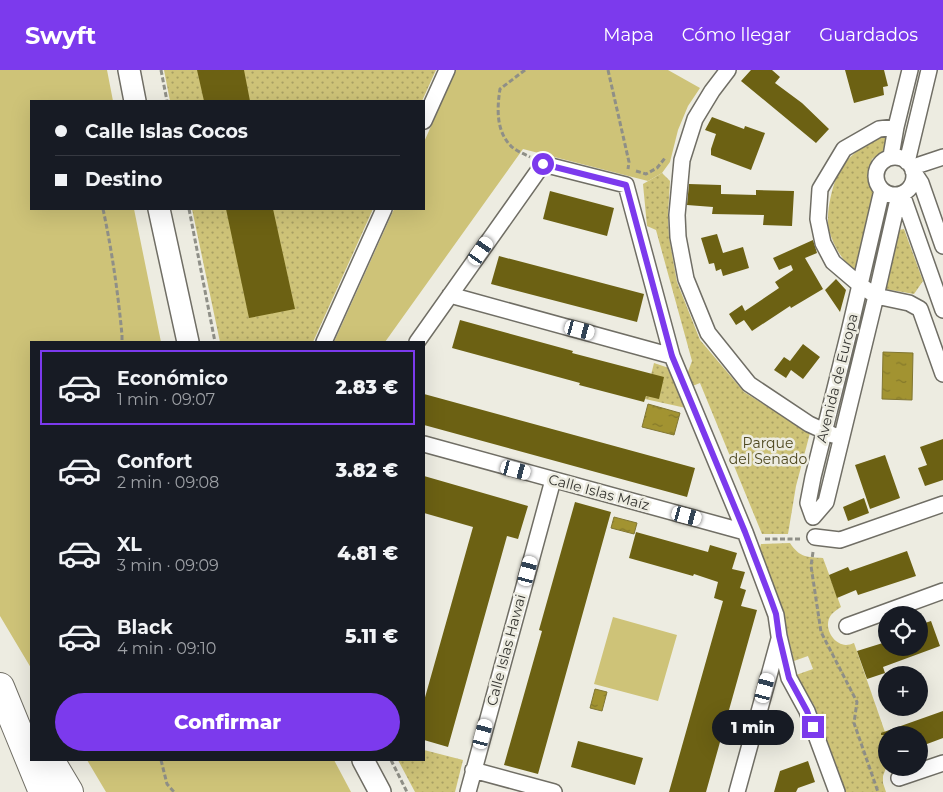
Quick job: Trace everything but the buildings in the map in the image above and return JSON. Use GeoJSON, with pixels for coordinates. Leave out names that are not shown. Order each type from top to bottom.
{"type":"FeatureCollection","features":[{"type":"Feature","properties":{"kind":"highway"},"geometry":{"type":"LineString","coordinates":[[0,674],[30,725]]}},
{"type":"Feature","properties":{"kind":"highway"},"geometry":{"type":"LineString","coordinates":[[0,687],[30,760]]}},
{"type":"Feature","properties":{"kind":"highway"},"geometry":{"type":"LineString","coordinates":[[30,761],[43,792]]}},
{"type":"Feature","properties":{"kind":"highway"},"geometry":{"type":"LineString","coordinates":[[51,761],[69,792]]}},
{"type":"Feature","properties":{"kind":"street"},"geometry":{"type":"LineString","coordinates":[[129,70],[135,100]]}},
{"type":"Feature","properties":{"kind":"street"},"geometry":{"type":"LineString","coordinates":[[425,119],[447,70]]}},
{"type":"Feature","properties":{"kind":"street"},"geometry":{"type":"LineString","coordinates":[[728,70],[712,91],[695,119],[682,160],[677,215],[678,237],[686,279],[708,333],[749,384],[809,424],[841,438]]}},
{"type":"Feature","properties":{"kind":"street"},"geometry":{"type":"LineString","coordinates":[[891,156],[910,70]]}},
{"type":"Feature","properties":{"kind":"street"},"geometry":{"type":"LineString","coordinates":[[929,70],[911,167],[914,181],[909,190],[900,194],[889,194],[882,190],[877,183],[876,175],[880,164],[891,156],[902,157],[911,167],[921,183],[943,246]]}},
{"type":"Feature","properties":{"kind":"street"},"geometry":{"type":"LineString","coordinates":[[896,127],[879,129],[844,149],[820,189],[818,219],[823,243],[833,262],[876,296],[909,303],[920,309],[943,374]]}},
{"type":"Feature","properties":{"kind":"street"},"geometry":{"type":"LineString","coordinates":[[911,167],[943,157]]}},
{"type":"Feature","properties":{"kind":"street"},"geometry":{"type":"LineString","coordinates":[[418,341],[543,164],[626,185],[672,356],[776,614],[789,678],[807,711],[837,792]]}},
{"type":"Feature","properties":{"kind":"street","name":"Avenida de Europa"},"geometry":{"type":"LineString","coordinates":[[882,190],[808,503],[813,516],[826,502],[900,194]]}},
{"type":"Feature","properties":{"kind":"street"},"geometry":{"type":"LineString","coordinates":[[900,194],[943,310]]}},
{"type":"Feature","properties":{"kind":"street"},"geometry":{"type":"LineString","coordinates":[[159,210],[188,341]]}},
{"type":"Feature","properties":{"kind":"street"},"geometry":{"type":"LineString","coordinates":[[324,341],[384,210]]}},
{"type":"Feature","properties":{"kind":"street"},"geometry":{"type":"LineString","coordinates":[[450,295],[672,356]]}},
{"type":"Feature","properties":{"kind":"street","name":"Calle Islas Maíz"},"geometry":{"type":"LineString","coordinates":[[425,444],[746,536]]}},
{"type":"Feature","properties":{"kind":"street","name":"Calle Islas Hawai"},"geometry":{"type":"LineString","coordinates":[[468,792],[553,480]]}},
{"type":"Feature","properties":{"kind":"street"},"geometry":{"type":"LineString","coordinates":[[815,537],[840,540],[943,504]]}},
{"type":"Feature","properties":{"kind":"street"},"geometry":{"type":"LineString","coordinates":[[847,626],[943,592]]}},
{"type":"Feature","properties":{"kind":"street"},"geometry":{"type":"LineString","coordinates":[[738,792],[779,636]]}},
{"type":"Feature","properties":{"kind":"street"},"geometry":{"type":"LineString","coordinates":[[364,761],[380,792]]}},
{"type":"Feature","properties":{"kind":"street"},"geometry":{"type":"LineString","coordinates":[[899,778],[943,763]]}},
{"type":"Feature","properties":{"kind":"street"},"geometry":{"type":"LineString","coordinates":[[473,770],[554,792]]}},
{"type":"Feature","properties":{"kind":"path"},"geometry":{"type":"LineString","coordinates":[[160,70],[167,100]]}},
{"type":"Feature","properties":{"kind":"path"},"geometry":{"type":"LineString","coordinates":[[525,70],[500,89],[497,106],[500,130],[510,146],[543,164]]}},
{"type":"Feature","properties":{"kind":"path"},"geometry":{"type":"LineString","coordinates":[[608,70],[629,162],[626,185]]}},
{"type":"Feature","properties":{"kind":"path"},"geometry":{"type":"LineString","coordinates":[[628,169],[646,174],[657,168],[665,160],[667,151]]}},
{"type":"Feature","properties":{"kind":"path"},"geometry":{"type":"LineString","coordinates":[[103,210],[112,252],[122,341]]}},
{"type":"Feature","properties":{"kind":"path"},"geometry":{"type":"LineString","coordinates":[[189,210],[215,341]]}},
{"type":"Feature","properties":{"kind":"path"},"geometry":{"type":"LineString","coordinates":[[746,536],[802,539],[815,537],[811,566],[821,632],[857,702],[854,723],[878,792]]}},
{"type":"Feature","properties":{"kind":"path"},"geometry":{"type":"LineString","coordinates":[[161,761],[167,784],[174,792]]}},
{"type":"Feature","properties":{"kind":"path"},"geometry":{"type":"LineString","coordinates":[[392,761],[408,792]]}},
{"type":"Feature","properties":{"kind":"green space"},"geometry":{"type":"Polygon","coordinates":[[[0,70],[107,70],[113,100],[30,100],[30,210],[134,210],[161,341],[30,341],[30,666],[0,616],[0,70]]]}},
{"type":"Feature","properties":{"kind":"green space"},"geometry":{"type":"Polygon","coordinates":[[[164,70],[436,70],[422,100],[170,100],[164,70]]]}},
{"type":"Feature","properties":{"kind":"green space"},"geometry":{"type":"Polygon","coordinates":[[[456,70],[668,70],[700,88],[688,106],[678,130],[670,162],[662,173],[648,181],[523,149],[386,341],[334,341],[394,210],[425,210],[425,140],[456,70]]]}},
{"type":"Feature","properties":{"kind":"green space"},"geometry":{"type":"Polygon","coordinates":[[[885,136],[889,137],[885,151],[872,159],[868,181],[874,193],[856,271],[843,258],[831,236],[828,216],[831,197],[836,180],[846,161],[861,148],[885,136]]]}},
{"type":"Feature","properties":{"kind":"green space","name":"Parque del Senado"},"geometry":{"type":"Polygon","coordinates":[[[662,173],[670,181],[669,237],[677,282],[700,340],[744,392],[810,433],[796,486],[788,534],[762,534],[700,383],[690,387],[686,377],[692,361],[656,230],[647,226],[643,184],[662,173]]]}},
{"type":"Feature","properties":{"kind":"green space"},"geometry":{"type":"Polygon","coordinates":[[[192,210],[373,210],[313,341],[220,341],[192,210]]]}},
{"type":"Feature","properties":{"kind":"green space"},"geometry":{"type":"Polygon","coordinates":[[[904,229],[923,281],[914,294],[885,289],[899,230],[904,229]]]}},
{"type":"Feature","properties":{"kind":"green space"},"geometry":{"type":"Polygon","coordinates":[[[654,363],[669,368],[686,408],[645,399],[654,363]]]}},
{"type":"Feature","properties":{"kind":"green space"},"geometry":{"type":"Polygon","coordinates":[[[790,543],[797,552],[804,556],[823,558],[841,607],[829,619],[830,634],[841,644],[854,643],[883,726],[878,726],[878,776],[883,776],[886,792],[845,792],[815,707],[796,675],[813,669],[808,656],[794,661],[782,611],[759,552],[761,544],[790,543]]]}},
{"type":"Feature","properties":{"kind":"green space"},"geometry":{"type":"Polygon","coordinates":[[[613,617],[677,635],[658,701],[594,684],[613,617]]]}},
{"type":"Feature","properties":{"kind":"green space"},"geometry":{"type":"Polygon","coordinates":[[[425,750],[463,760],[455,792],[415,792],[399,761],[425,761],[425,750]]]}},
{"type":"Feature","properties":{"kind":"green space"},"geometry":{"type":"Polygon","coordinates":[[[88,761],[335,761],[351,792],[106,792],[88,761]]]}},
{"type":"Feature","properties":{"kind":"water"},"geometry":{"type":"Polygon","coordinates":[[[883,352],[913,353],[912,400],[882,399],[883,352]]]}},
{"type":"Feature","properties":{"kind":"water"},"geometry":{"type":"Polygon","coordinates":[[[648,404],[680,413],[674,435],[642,427],[648,404]]]}},
{"type":"Feature","properties":{"kind":"water"},"geometry":{"type":"Polygon","coordinates":[[[614,517],[637,523],[634,534],[611,528],[614,517]]]}},
{"type":"Feature","properties":{"kind":"water"},"geometry":{"type":"Polygon","coordinates":[[[595,689],[607,692],[602,711],[590,708],[595,689]]]}},
{"type":"Feature","properties":{"kind":"route"},"geometry":{"type":"LineString","coordinates":[[543,164],[626,185],[672,356],[771,600],[776,614],[789,678],[807,711],[813,727]]}}]}
